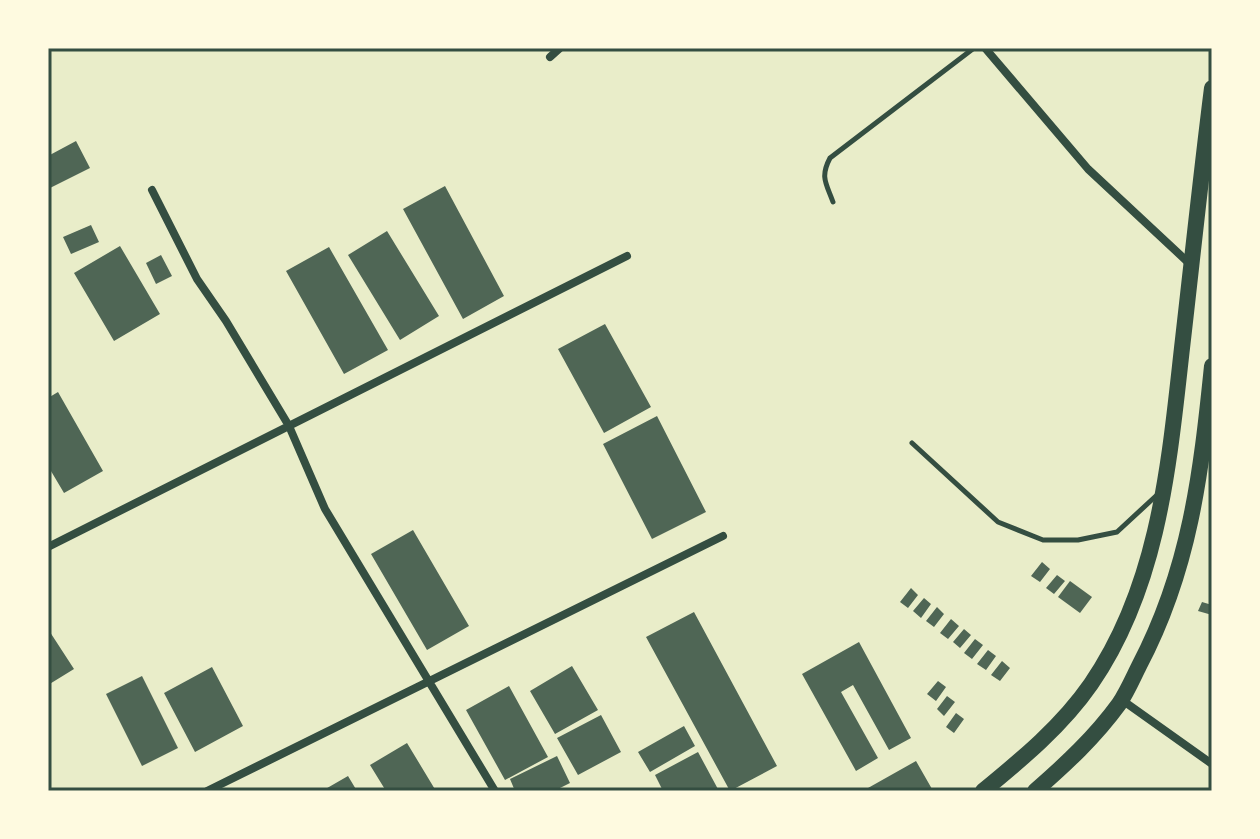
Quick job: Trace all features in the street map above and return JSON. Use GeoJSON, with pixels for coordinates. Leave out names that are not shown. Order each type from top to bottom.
{"type":"FeatureCollection","features":[{"type":"Feature","properties":{"kind":"main road"},"geometry":{"type":"LineString","coordinates":[[983,791],[1049,734],[1090,685],[1140,589],[1154,544],[1164,489],[1212,88]]}},
{"type":"Feature","properties":{"kind":"main road"},"geometry":{"type":"LineString","coordinates":[[1035,791],[1079,752],[1122,700],[1154,637],[1182,565],[1196,500],[1212,366]]}},
{"type":"Feature","properties":{"kind":"street"},"geometry":{"type":"LineString","coordinates":[[550,57],[560,48]]}},
{"type":"Feature","properties":{"kind":"street"},"geometry":{"type":"LineString","coordinates":[[985,48],[1088,169],[1192,265]]}},
{"type":"Feature","properties":{"kind":"street"},"geometry":{"type":"LineString","coordinates":[[152,190],[197,279],[289,426],[325,509],[495,791]]}},
{"type":"Feature","properties":{"kind":"street"},"geometry":{"type":"LineString","coordinates":[[48,547],[627,256]]}},
{"type":"Feature","properties":{"kind":"street"},"geometry":{"type":"LineString","coordinates":[[207,791],[723,536]]}},
{"type":"Feature","properties":{"kind":"street"},"geometry":{"type":"LineString","coordinates":[[1122,700],[1212,764]]}},
{"type":"Feature","properties":{"kind":"lane"},"geometry":{"type":"LineString","coordinates":[[833,202],[824,180],[824,170],[830,158],[974,48]]}},
{"type":"Feature","properties":{"kind":"lane"},"geometry":{"type":"LineString","coordinates":[[912,443],[998,522],[1043,540],[1078,540],[1117,532],[1164,489]]}},
{"type":"Feature","properties":{"kind":"building"},"geometry":{"type":"Polygon","coordinates":[[[76,141],[90,168],[48,189],[48,156],[76,141]]]}},
{"type":"Feature","properties":{"kind":"building"},"geometry":{"type":"Polygon","coordinates":[[[445,186],[504,296],[463,319],[403,209],[445,186]]]}},
{"type":"Feature","properties":{"kind":"building"},"geometry":{"type":"Polygon","coordinates":[[[91,225],[99,242],[71,254],[63,237],[91,225]]]}},
{"type":"Feature","properties":{"kind":"building"},"geometry":{"type":"Polygon","coordinates":[[[387,231],[439,316],[400,340],[348,255],[387,231]]]}},
{"type":"Feature","properties":{"kind":"building"},"geometry":{"type":"Polygon","coordinates":[[[120,246],[160,314],[114,341],[74,273],[120,246]]]}},
{"type":"Feature","properties":{"kind":"building"},"geometry":{"type":"Polygon","coordinates":[[[329,247],[388,350],[344,374],[286,271],[329,247]]]}},
{"type":"Feature","properties":{"kind":"building"},"geometry":{"type":"Polygon","coordinates":[[[161,255],[172,276],[156,284],[146,263],[161,255]]]}},
{"type":"Feature","properties":{"kind":"building"},"geometry":{"type":"Polygon","coordinates":[[[605,324],[651,407],[604,433],[558,349],[605,324]]]}},
{"type":"Feature","properties":{"kind":"building"},"geometry":{"type":"Polygon","coordinates":[[[58,392],[103,471],[64,493],[48,466],[48,398],[58,392]]]}},
{"type":"Feature","properties":{"kind":"building"},"geometry":{"type":"Polygon","coordinates":[[[657,416],[706,512],[652,539],[603,444],[657,416]]]}},
{"type":"Feature","properties":{"kind":"building"},"geometry":{"type":"Polygon","coordinates":[[[413,530],[469,626],[427,650],[371,554],[413,530]]]}},
{"type":"Feature","properties":{"kind":"building"},"geometry":{"type":"Polygon","coordinates":[[[1042,562],[1050,569],[1040,582],[1031,576],[1042,562]]]}},
{"type":"Feature","properties":{"kind":"building"},"geometry":{"type":"Polygon","coordinates":[[[1057,575],[1065,581],[1054,594],[1046,588],[1057,575]]]}},
{"type":"Feature","properties":{"kind":"building"},"geometry":{"type":"Polygon","coordinates":[[[1070,581],[1092,597],[1080,613],[1058,597],[1070,581]]]}},
{"type":"Feature","properties":{"kind":"building"},"geometry":{"type":"Polygon","coordinates":[[[911,588],[918,595],[908,608],[900,602],[911,588]]]}},
{"type":"Feature","properties":{"kind":"building"},"geometry":{"type":"Polygon","coordinates":[[[924,598],[931,604],[921,618],[913,611],[924,598]]]}},
{"type":"Feature","properties":{"kind":"building"},"geometry":{"type":"Polygon","coordinates":[[[1202,602],[1212,605],[1212,615],[1198,611],[1202,602]]]}},
{"type":"Feature","properties":{"kind":"building"},"geometry":{"type":"Polygon","coordinates":[[[937,607],[944,614],[934,627],[926,621],[937,607]]]}},
{"type":"Feature","properties":{"kind":"building"},"geometry":{"type":"Polygon","coordinates":[[[694,612],[777,766],[730,791],[646,637],[694,612]]]}},
{"type":"Feature","properties":{"kind":"building"},"geometry":{"type":"Polygon","coordinates":[[[951,619],[959,626],[948,639],[940,633],[951,619]]]}},
{"type":"Feature","properties":{"kind":"building"},"geometry":{"type":"Polygon","coordinates":[[[48,629],[74,669],[48,685],[48,629]]]}},
{"type":"Feature","properties":{"kind":"building"},"geometry":{"type":"Polygon","coordinates":[[[964,629],[971,635],[960,648],[953,642],[964,629]]]}},
{"type":"Feature","properties":{"kind":"building"},"geometry":{"type":"Polygon","coordinates":[[[975,639],[983,645],[972,659],[964,653],[975,639]]]}},
{"type":"Feature","properties":{"kind":"building"},"geometry":{"type":"Polygon","coordinates":[[[859,642],[911,738],[889,750],[853,685],[841,692],[878,758],[856,771],[802,674],[859,642]]]}},
{"type":"Feature","properties":{"kind":"building"},"geometry":{"type":"Polygon","coordinates":[[[988,650],[996,656],[986,670],[977,664],[988,650]]]}},
{"type":"Feature","properties":{"kind":"building"},"geometry":{"type":"Polygon","coordinates":[[[1002,661],[1010,668],[1000,681],[991,675],[1002,661]]]}},
{"type":"Feature","properties":{"kind":"building"},"geometry":{"type":"Polygon","coordinates":[[[572,666],[598,710],[555,734],[530,691],[572,666]]]}},
{"type":"Feature","properties":{"kind":"building"},"geometry":{"type":"Polygon","coordinates":[[[212,667],[243,726],[195,752],[164,693],[212,667]]]}},
{"type":"Feature","properties":{"kind":"building"},"geometry":{"type":"Polygon","coordinates":[[[142,676],[178,748],[142,766],[106,694],[142,676]]]}},
{"type":"Feature","properties":{"kind":"building"},"geometry":{"type":"Polygon","coordinates":[[[938,681],[946,687],[936,701],[927,694],[938,681]]]}},
{"type":"Feature","properties":{"kind":"building"},"geometry":{"type":"Polygon","coordinates":[[[509,686],[548,757],[505,780],[466,710],[509,686]]]}},
{"type":"Feature","properties":{"kind":"building"},"geometry":{"type":"Polygon","coordinates":[[[947,696],[955,702],[944,716],[937,709],[947,696]]]}},
{"type":"Feature","properties":{"kind":"building"},"geometry":{"type":"Polygon","coordinates":[[[956,713],[964,719],[954,733],[946,727],[956,713]]]}},
{"type":"Feature","properties":{"kind":"building"},"geometry":{"type":"Polygon","coordinates":[[[601,715],[621,752],[578,775],[557,738],[601,715]]]}},
{"type":"Feature","properties":{"kind":"building"},"geometry":{"type":"Polygon","coordinates":[[[684,726],[695,746],[650,772],[638,752],[684,726]]]}},
{"type":"Feature","properties":{"kind":"building"},"geometry":{"type":"Polygon","coordinates":[[[407,743],[436,791],[386,791],[370,765],[407,743]]]}},
{"type":"Feature","properties":{"kind":"building"},"geometry":{"type":"Polygon","coordinates":[[[698,752],[719,791],[663,791],[655,775],[698,752]]]}},
{"type":"Feature","properties":{"kind":"building"},"geometry":{"type":"Polygon","coordinates":[[[557,756],[570,783],[554,791],[515,791],[510,779],[557,756]]]}},
{"type":"Feature","properties":{"kind":"building"},"geometry":{"type":"Polygon","coordinates":[[[916,761],[932,789],[870,791],[868,788],[916,761]]]}},
{"type":"Feature","properties":{"kind":"building"},"geometry":{"type":"Polygon","coordinates":[[[348,776],[357,791],[322,791],[348,776]]]}}]}
